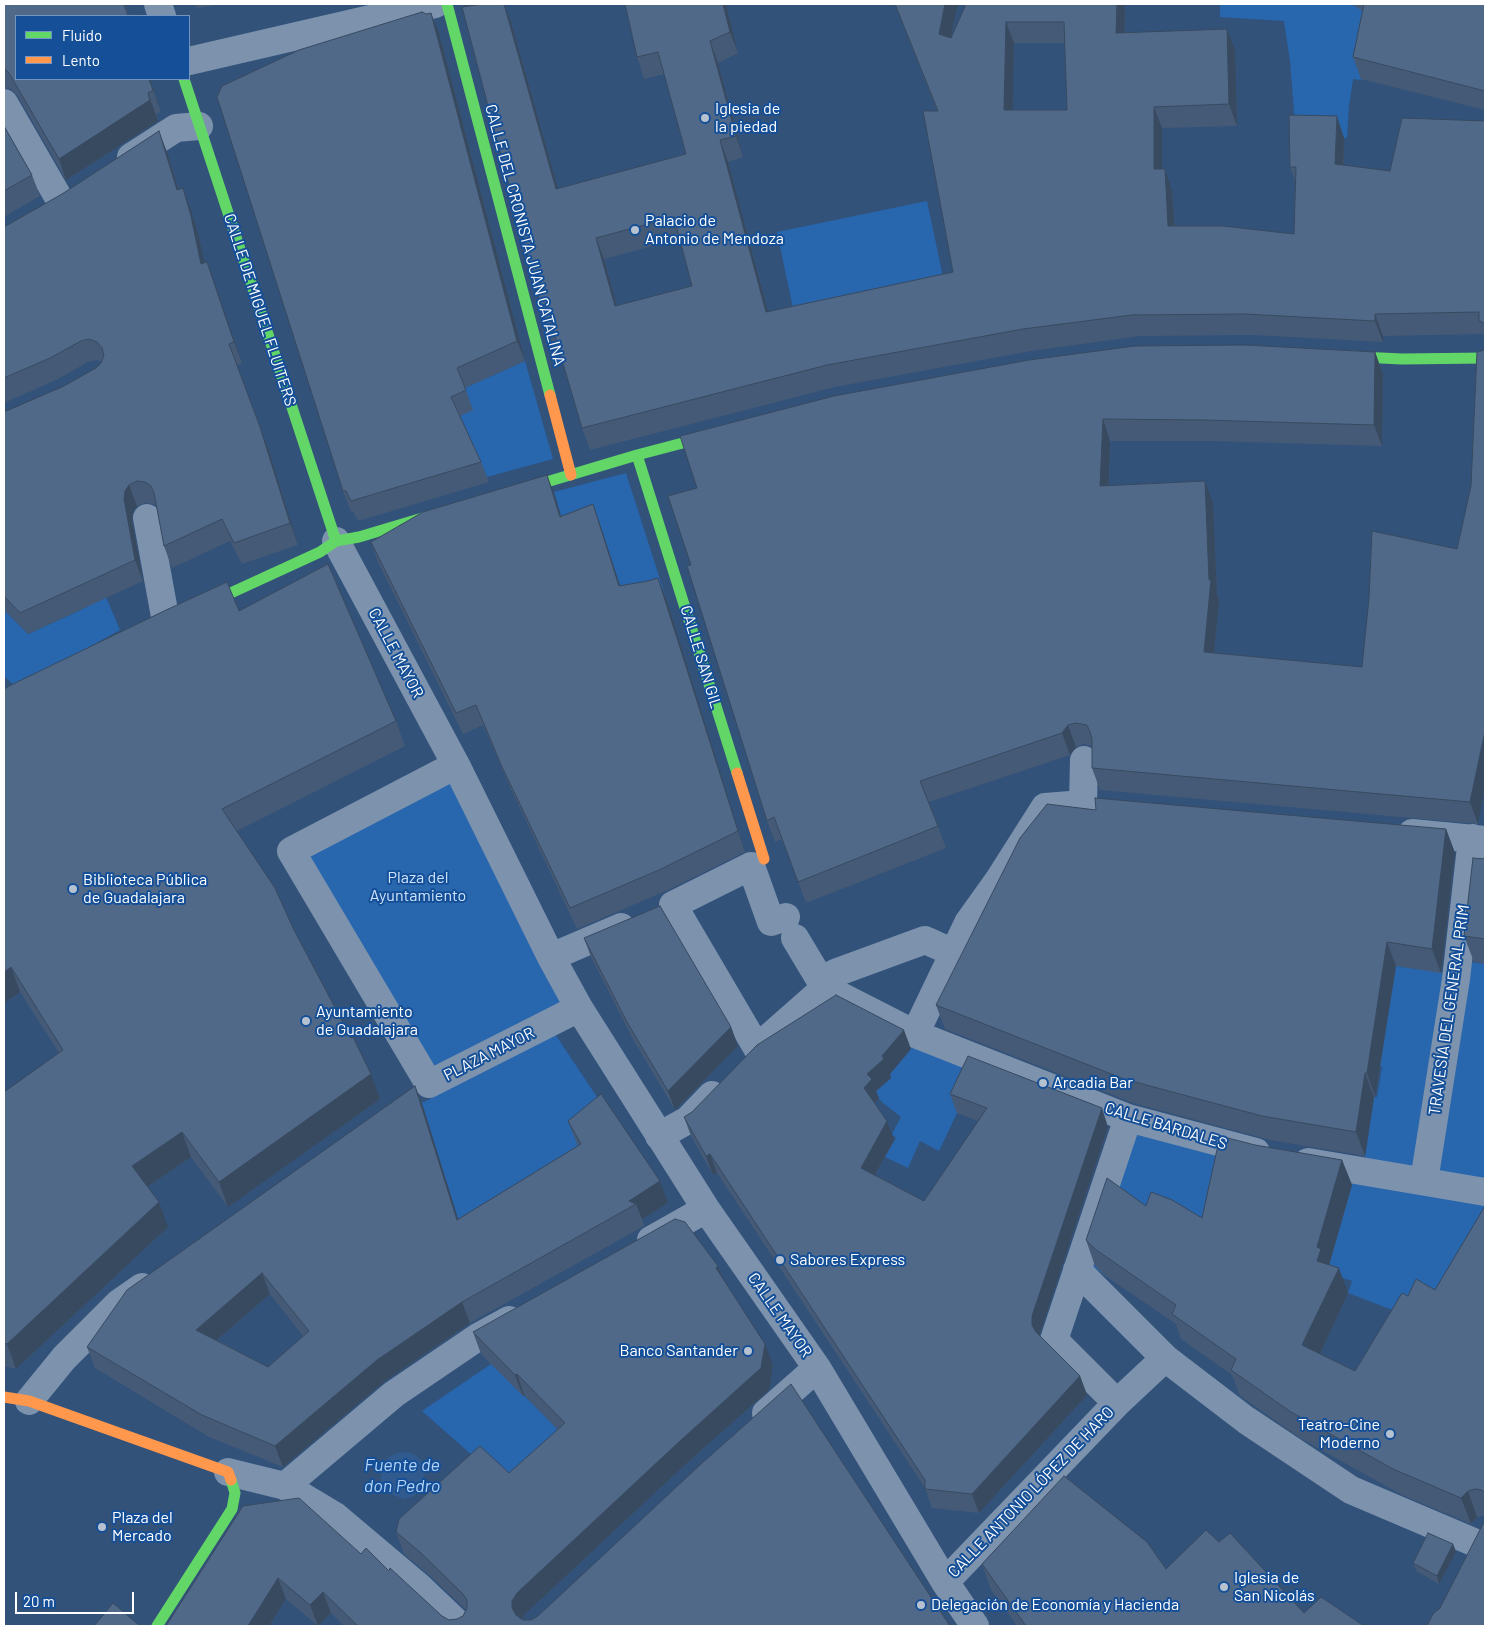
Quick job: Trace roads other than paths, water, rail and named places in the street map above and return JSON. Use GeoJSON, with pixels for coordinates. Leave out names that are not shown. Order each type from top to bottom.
{"type":"FeatureCollection","features":[{"type":"Feature","properties":{"kind":"street"},"geometry":{"type":"LineString","coordinates":[[190,61],[435,4]]}},
{"type":"Feature","properties":{"kind":"street","name":"CALLE DEL CRONISTA JUAN CATALINA"},"geometry":{"type":"LineString","coordinates":[[447,4],[571,475]]}},
{"type":"Feature","properties":{"kind":"street","name":"CALLE DE MIGUEL FLUITERS"},"geometry":{"type":"LineString","coordinates":[[184,80],[336,541]]}},
{"type":"Feature","properties":{"kind":"street"},"geometry":{"type":"LineString","coordinates":[[4,103],[61,202]]}},
{"type":"Feature","properties":{"kind":"street"},"geometry":{"type":"LineString","coordinates":[[110,170],[176,128],[199,126]]}},
{"type":"Feature","properties":{"kind":"street"},"geometry":{"type":"LineString","coordinates":[[36,216],[85,186]]}},
{"type":"Feature","properties":{"kind":"street"},"geometry":{"type":"LineString","coordinates":[[1328,355],[1402,359],[1485,358]]}},
{"type":"Feature","properties":{"kind":"street"},"geometry":{"type":"LineString","coordinates":[[497,496],[724,433]]}},
{"type":"Feature","properties":{"kind":"street","name":"CALLE SAN GIL"},"geometry":{"type":"LineString","coordinates":[[637,456],[764,859]]}},
{"type":"Feature","properties":{"kind":"street"},"geometry":{"type":"LineString","coordinates":[[147,518],[172,619],[320,552],[336,541],[359,537],[451,510]]}},
{"type":"Feature","properties":{"kind":"street","name":"CALLE MAYOR"},"geometry":{"type":"LineString","coordinates":[[336,541],[456,766]]}},
{"type":"Feature","properties":{"kind":"street"},"geometry":{"type":"LineString","coordinates":[[1083,804],[1084,760]]}},
{"type":"Feature","properties":{"kind":"street"},"geometry":{"type":"LineString","coordinates":[[456,766],[551,957],[579,1008]]}},
{"type":"Feature","properties":{"kind":"street","name":"PLAZA MAYOR"},"geometry":{"type":"LineString","coordinates":[[456,766],[291,851],[430,1084],[579,1008]]}},
{"type":"Feature","properties":{"kind":"street"},"geometry":{"type":"LineString","coordinates":[[916,1034],[968,923],[998,881],[1045,807],[1083,804],[1112,806]]}},
{"type":"Feature","properties":{"kind":"street"},"geometry":{"type":"LineString","coordinates":[[1384,831],[1478,839]]}},
{"type":"Feature","properties":{"kind":"street","name":"TRAVESÍA DEL GENERAL PRIM"},"geometry":{"type":"LineString","coordinates":[[1424,1182],[1478,839]]}},
{"type":"Feature","properties":{"kind":"street"},"geometry":{"type":"LineString","coordinates":[[551,957],[673,905],[752,866],[771,922],[791,927],[825,988]]}},
{"type":"Feature","properties":{"kind":"street"},"geometry":{"type":"LineString","coordinates":[[673,905],[743,1063]]}},
{"type":"Feature","properties":{"kind":"street"},"geometry":{"type":"LineString","coordinates":[[659,1136],[688,1120],[743,1063],[825,988],[835,974],[924,940],[954,953]]}},
{"type":"Feature","properties":{"kind":"street","name":"CALLE BARDALES"},"geometry":{"type":"LineString","coordinates":[[825,988],[916,1034],[1128,1118],[1281,1157],[1485,1192]]}},
{"type":"Feature","properties":{"kind":"street","name":"CALLE MAYOR"},"geometry":{"type":"LineString","coordinates":[[579,1008],[706,1209],[816,1368],[945,1582],[975,1626]]}},
{"type":"Feature","properties":{"kind":"street"},"geometry":{"type":"LineString","coordinates":[[406,1101],[430,1084]]}},
{"type":"Feature","properties":{"kind":"street","name":"CALLE ANTONIO LÓPEZ DE HARO"},"geometry":{"type":"LineString","coordinates":[[1117,1403],[1054,1340],[1128,1118]]}},
{"type":"Feature","properties":{"kind":"street"},"geometry":{"type":"LineString","coordinates":[[630,1252],[706,1209]]}},
{"type":"Feature","properties":{"kind":"street"},"geometry":{"type":"LineString","coordinates":[[1077,1270],[1165,1358],[1246,1420],[1351,1490],[1481,1537],[1465,1569]]}},
{"type":"Feature","properties":{"kind":"street"},"geometry":{"type":"LineString","coordinates":[[16,1399],[64,1358],[119,1303],[159,1275]]}},
{"type":"Feature","properties":{"kind":"street"},"geometry":{"type":"LineString","coordinates":[[285,1486],[394,1394],[478,1337],[529,1309]]}},
{"type":"Feature","properties":{"kind":"street","name":"CALLE ANTONIO LÓPEZ DE HARO"},"geometry":{"type":"LineString","coordinates":[[945,1582],[1117,1403],[1165,1358]]}},
{"type":"Feature","properties":{"kind":"street"},"geometry":{"type":"LineString","coordinates":[[750,1428],[816,1368]]}},
{"type":"Feature","properties":{"kind":"street"},"geometry":{"type":"LineString","coordinates":[[16,1399],[228,1472],[285,1486],[335,1516],[418,1586],[460,1626]]}},
{"type":"Feature","properties":{"kind":"street"},"geometry":{"type":"LineString","coordinates":[[157,1626],[232,1509],[235,1494],[228,1472]]}},
{"type":"Feature","properties":{"kind":"water","name":"Fuente de don Pedro"},"geometry":{"type":"Polygon","coordinates":[[[407,1452],[421,1460],[424,1470],[422,1486],[414,1496],[404,1499],[385,1491],[381,1484],[381,1472],[384,1463],[390,1456],[407,1452]]]}},
{"type":"Feature","properties":{"kind":"place","name":"Iglesia de la piedad"},"geometry":{"type":"Point","coordinates":[705,118]}},
{"type":"Feature","properties":{"kind":"place","name":"Palacio de Antonio de Mendoza"},"geometry":{"type":"Point","coordinates":[635,230]}},
{"type":"Feature","properties":{"kind":"place","name":"Biblioteca Pública de Guadalajara"},"geometry":{"type":"Point","coordinates":[73,889]}},
{"type":"Feature","properties":{"kind":"place","name":"Ayuntamiento de Guadalajara"},"geometry":{"type":"Point","coordinates":[306,1021]}},
{"type":"Feature","properties":{"kind":"place","name":"Arcadia Bar"},"geometry":{"type":"Point","coordinates":[1043,1083]}},
{"type":"Feature","properties":{"kind":"place","name":"Sabores Express"},"geometry":{"type":"Point","coordinates":[780,1260]}},
{"type":"Feature","properties":{"kind":"place","name":"Banco Santander"},"geometry":{"type":"Point","coordinates":[748,1351]}},
{"type":"Feature","properties":{"kind":"place","name":"Teatro-Cine Moderno"},"geometry":{"type":"Point","coordinates":[1390,1434]}},
{"type":"Feature","properties":{"kind":"place","name":"Plaza del Mercado"},"geometry":{"type":"Point","coordinates":[102,1527]}},
{"type":"Feature","properties":{"kind":"place","name":"Iglesia de San Nicolás"},"geometry":{"type":"Point","coordinates":[1224,1587]}},
{"type":"Feature","properties":{"kind":"place","name":"Delegación de Economía y Hacienda"},"geometry":{"type":"Point","coordinates":[921,1605]}},
{"type":"Feature","properties":{"kind":"park label","name":"Plaza del Ayuntamiento"},"geometry":{"type":"Point","coordinates":[418,887]}}]}
